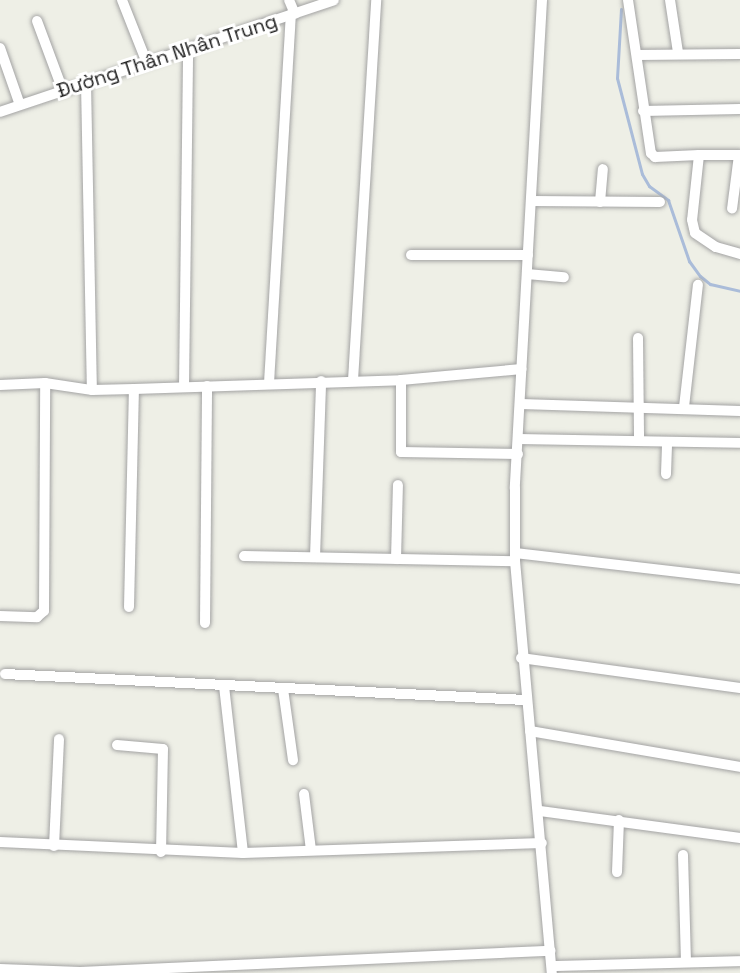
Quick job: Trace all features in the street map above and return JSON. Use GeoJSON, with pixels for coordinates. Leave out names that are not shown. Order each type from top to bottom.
{"type":"FeatureCollection","features":[{"type":"Feature","properties":{"kind":"street"},"geometry":{"type":"LineString","coordinates":[[122,0],[147,63]]}},
{"type":"Feature","properties":{"kind":"street"},"geometry":{"type":"LineString","coordinates":[[269,383],[293,15],[289,0]]}},
{"type":"Feature","properties":{"kind":"street","name":"Đường Thân Nhân Trung"},"geometry":{"type":"LineString","coordinates":[[0,112],[334,0]]}},
{"type":"Feature","properties":{"kind":"street"},"geometry":{"type":"LineString","coordinates":[[353,380],[376,0]]}},
{"type":"Feature","properties":{"kind":"street"},"geometry":{"type":"LineString","coordinates":[[542,0],[521,369],[515,557],[521,658],[540,811],[552,970],[740,961]]}},
{"type":"Feature","properties":{"kind":"street"},"geometry":{"type":"LineString","coordinates":[[628,0],[643,111],[652,156],[739,155],[732,209]]}},
{"type":"Feature","properties":{"kind":"street"},"geometry":{"type":"LineString","coordinates":[[670,0],[678,52]]}},
{"type":"Feature","properties":{"kind":"street"},"geometry":{"type":"LineString","coordinates":[[37,21],[63,91]]}},
{"type":"Feature","properties":{"kind":"street"},"geometry":{"type":"LineString","coordinates":[[0,48],[20,105]]}},
{"type":"Feature","properties":{"kind":"street"},"geometry":{"type":"LineString","coordinates":[[184,387],[188,50]]}},
{"type":"Feature","properties":{"kind":"street"},"geometry":{"type":"LineString","coordinates":[[637,55],[678,52],[740,54]]}},
{"type":"Feature","properties":{"kind":"street"},"geometry":{"type":"LineString","coordinates":[[86,83],[92,390]]}},
{"type":"Feature","properties":{"kind":"street"},"geometry":{"type":"LineString","coordinates":[[643,111],[740,109]]}},
{"type":"Feature","properties":{"kind":"street"},"geometry":{"type":"LineString","coordinates":[[699,155],[692,220],[695,233],[716,247],[740,254]]}},
{"type":"Feature","properties":{"kind":"street"},"geometry":{"type":"LineString","coordinates":[[600,202],[603,169]]}},
{"type":"Feature","properties":{"kind":"street"},"geometry":{"type":"LineString","coordinates":[[531,201],[660,202]]}},
{"type":"Feature","properties":{"kind":"street"},"geometry":{"type":"LineString","coordinates":[[411,255],[528,255]]}},
{"type":"Feature","properties":{"kind":"street"},"geometry":{"type":"LineString","coordinates":[[527,274],[564,276]]}},
{"type":"Feature","properties":{"kind":"street"},"geometry":{"type":"LineString","coordinates":[[684,407],[698,285]]}},
{"type":"Feature","properties":{"kind":"street"},"geometry":{"type":"LineString","coordinates":[[638,338],[639,441]]}},
{"type":"Feature","properties":{"kind":"street"},"geometry":{"type":"LineString","coordinates":[[0,386],[45,383],[92,390],[134,389],[401,380],[521,369]]}},
{"type":"Feature","properties":{"kind":"street"},"geometry":{"type":"LineString","coordinates":[[401,380],[401,452],[518,454]]}},
{"type":"Feature","properties":{"kind":"street"},"geometry":{"type":"LineString","coordinates":[[315,557],[321,381]]}},
{"type":"Feature","properties":{"kind":"street"},"geometry":{"type":"LineString","coordinates":[[0,616],[37,617],[44,611],[45,383]]}},
{"type":"Feature","properties":{"kind":"street"},"geometry":{"type":"LineString","coordinates":[[205,623],[207,386]]}},
{"type":"Feature","properties":{"kind":"street"},"geometry":{"type":"LineString","coordinates":[[129,607],[134,389]]}},
{"type":"Feature","properties":{"kind":"street"},"geometry":{"type":"LineString","coordinates":[[521,404],[684,407],[740,411]]}},
{"type":"Feature","properties":{"kind":"street"},"geometry":{"type":"LineString","coordinates":[[518,439],[740,443]]}},
{"type":"Feature","properties":{"kind":"street"},"geometry":{"type":"LineString","coordinates":[[666,474],[667,442]]}},
{"type":"Feature","properties":{"kind":"street"},"geometry":{"type":"LineString","coordinates":[[396,559],[398,485]]}},
{"type":"Feature","properties":{"kind":"street"},"geometry":{"type":"LineString","coordinates":[[244,556],[396,559],[515,557],[740,579]]}},
{"type":"Feature","properties":{"kind":"street"},"geometry":{"type":"LineString","coordinates":[[521,658],[740,688]]}},
{"type":"Feature","properties":{"kind":"street"},"geometry":{"type":"LineString","coordinates":[[5,674],[526,700]]}},
{"type":"Feature","properties":{"kind":"street"},"geometry":{"type":"LineString","coordinates":[[224,686],[243,853]]}},
{"type":"Feature","properties":{"kind":"street"},"geometry":{"type":"LineString","coordinates":[[283,689],[293,760]]}},
{"type":"Feature","properties":{"kind":"street"},"geometry":{"type":"LineString","coordinates":[[530,731],[740,766]]}},
{"type":"Feature","properties":{"kind":"street"},"geometry":{"type":"LineString","coordinates":[[54,846],[59,739]]}},
{"type":"Feature","properties":{"kind":"street"},"geometry":{"type":"LineString","coordinates":[[117,745],[163,749],[161,852]]}},
{"type":"Feature","properties":{"kind":"street"},"geometry":{"type":"LineString","coordinates":[[304,794],[311,850]]}},
{"type":"Feature","properties":{"kind":"street"},"geometry":{"type":"LineString","coordinates":[[540,811],[740,838]]}},
{"type":"Feature","properties":{"kind":"street"},"geometry":{"type":"LineString","coordinates":[[617,872],[620,820]]}},
{"type":"Feature","properties":{"kind":"street"},"geometry":{"type":"LineString","coordinates":[[0,842],[161,852],[243,853],[542,843]]}},
{"type":"Feature","properties":{"kind":"street"},"geometry":{"type":"LineString","coordinates":[[683,855],[686,962]]}},
{"type":"Feature","properties":{"kind":"street"},"geometry":{"type":"LineString","coordinates":[[0,969],[80,972],[551,951]]}},
{"type":"Feature","properties":{"kind":"waterway"},"geometry":{"type":"LineString","coordinates":[[621,9],[617,78],[642,174],[649,186],[668,200],[689,261],[700,276],[710,284],[740,291]]}}]}
